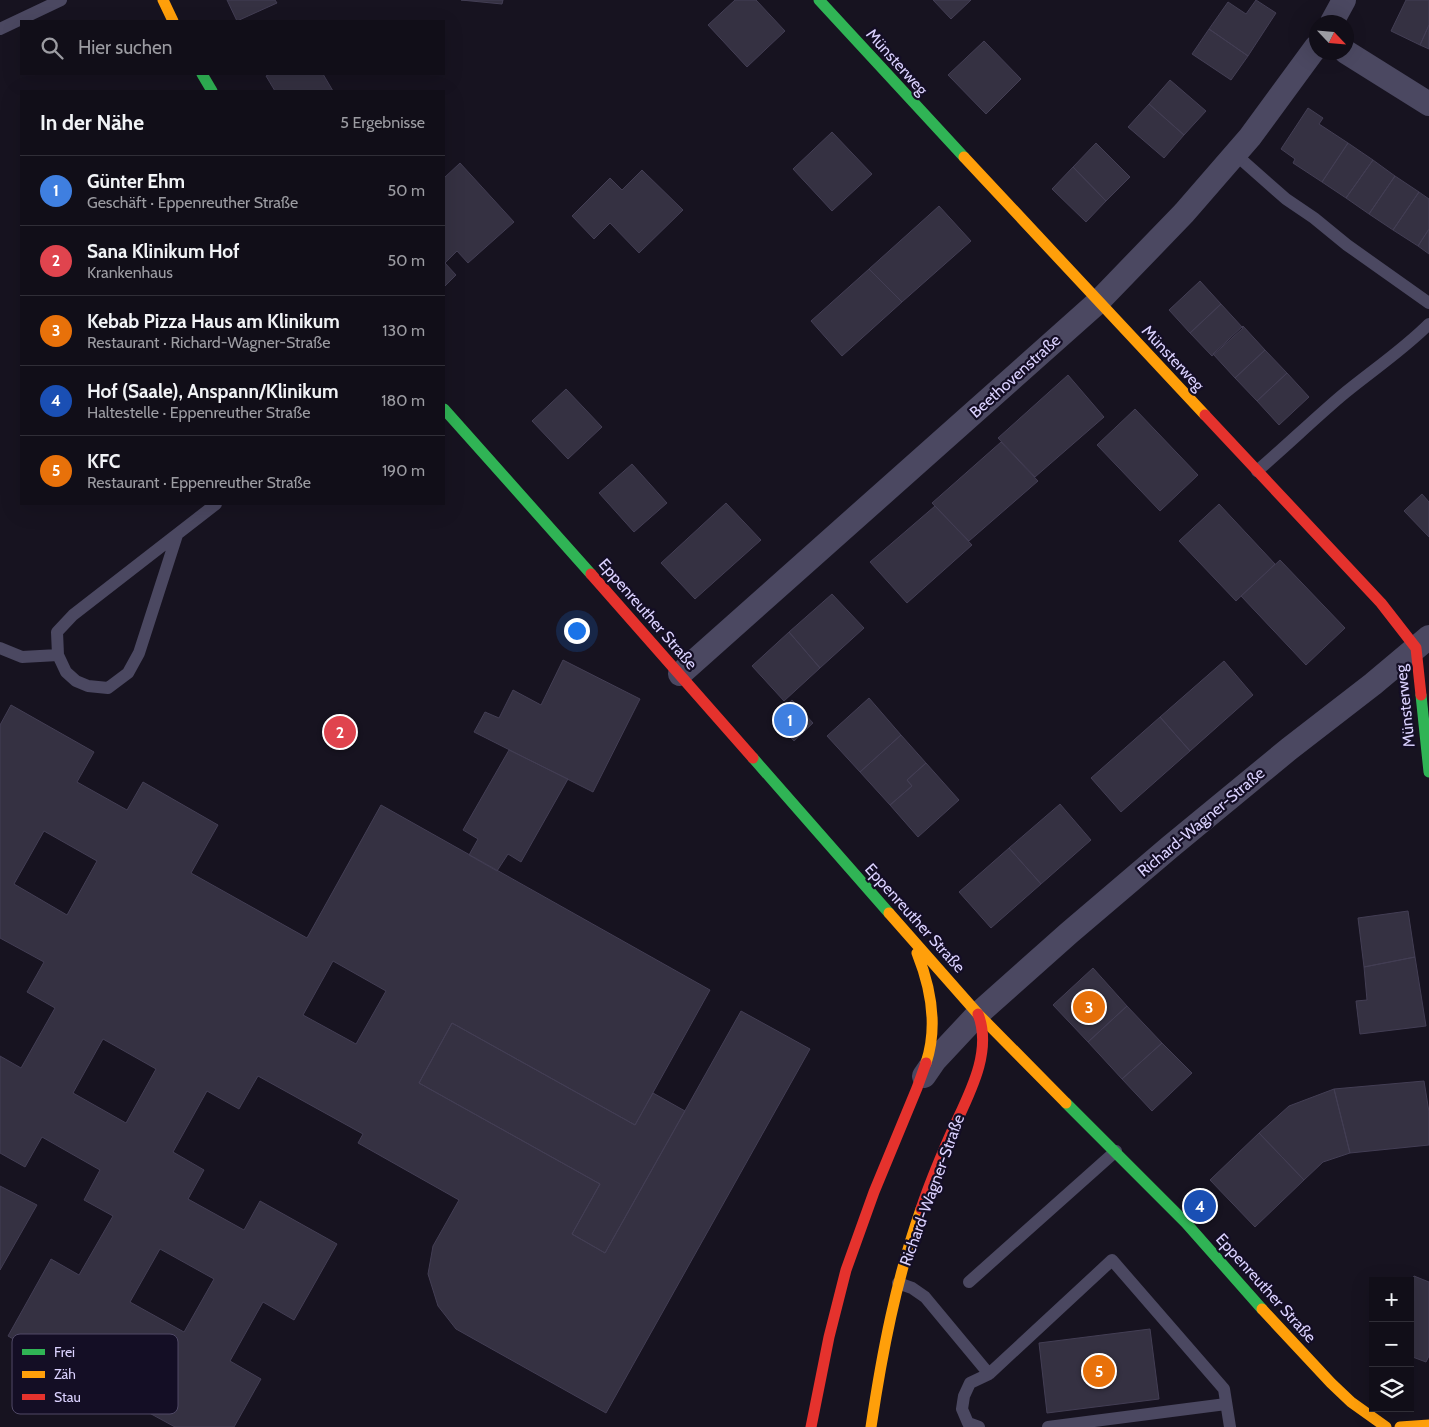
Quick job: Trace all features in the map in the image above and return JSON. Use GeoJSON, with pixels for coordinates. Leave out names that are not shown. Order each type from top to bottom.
{"type":"FeatureCollection","features":[{"type":"Feature","properties":{"kind":"main road"},"geometry":{"type":"LineString","coordinates":[[163,0],[173,20]]}},
{"type":"Feature","properties":{"kind":"main road","name":"Münsterweg"},"geometry":{"type":"LineString","coordinates":[[819,0],[1257,472],[1381,603],[1422,642],[1429,772]]}},
{"type":"Feature","properties":{"kind":"main road"},"geometry":{"type":"LineString","coordinates":[[203,75],[211,90]]}},
{"type":"Feature","properties":{"kind":"main road","name":"Eppenreuther Straße"},"geometry":{"type":"LineString","coordinates":[[445,410],[485,453],[978,1014],[1186,1223],[1331,1383],[1351,1402],[1386,1427]]}},
{"type":"Feature","properties":{"kind":"main road","name":"Richard-Wagner-Straße"},"geometry":{"type":"LineString","coordinates":[[811,1427],[829,1337],[846,1270],[874,1192],[917,1088],[930,1050],[932,1030],[931,1001],[925,973],[904,929]]}},
{"type":"Feature","properties":{"kind":"main road","name":"Richard-Wagner-Straße"},"geometry":{"type":"LineString","coordinates":[[871,1427],[880,1369],[898,1283],[912,1235],[941,1156],[979,1067],[983,1051],[983,1039],[982,1023],[978,1014]]}},
{"type":"Feature","properties":{"kind":"main road"},"geometry":{"type":"LineString","coordinates":[[1400,1427],[1429,1425]]}},
{"type":"Feature","properties":{"kind":"street"},"geometry":{"type":"LineString","coordinates":[[1336,15],[1344,0]]}},
{"type":"Feature","properties":{"kind":"street","name":"Beethovenstraße"},"geometry":{"type":"LineString","coordinates":[[680,674],[1098,302],[1184,213],[1250,137],[1309,57]]}},
{"type":"Feature","properties":{"kind":"street"},"geometry":{"type":"LineString","coordinates":[[1354,57],[1429,104]]}},
{"type":"Feature","properties":{"kind":"street","name":"Richard-Wagner-Straße"},"geometry":{"type":"LineString","coordinates":[[917,1088],[935,1060],[978,1014],[1069,933],[1170,847],[1289,749],[1373,684],[1422,642]]}},
{"type":"Feature","properties":{"kind":"lane"},"geometry":{"type":"LineString","coordinates":[[0,29],[61,0]]}},
{"type":"Feature","properties":{"kind":"lane"},"geometry":{"type":"LineString","coordinates":[[1235,154],[1286,199],[1314,218],[1346,245],[1429,303]]}},
{"type":"Feature","properties":{"kind":"lane"},"geometry":{"type":"LineString","coordinates":[[1257,472],[1341,396],[1374,371],[1429,324]]}},
{"type":"Feature","properties":{"kind":"lane"},"geometry":{"type":"LineString","coordinates":[[177,535],[139,653],[128,673],[108,688],[88,686],[76,681],[66,672],[58,655],[57,632],[73,615],[215,505]]}},
{"type":"Feature","properties":{"kind":"lane"},"geometry":{"type":"LineString","coordinates":[[0,648],[22,657],[58,655]]}},
{"type":"Feature","properties":{"kind":"lane"},"geometry":{"type":"LineString","coordinates":[[969,1282],[1116,1151]]}},
{"type":"Feature","properties":{"kind":"lane"},"geometry":{"type":"LineString","coordinates":[[979,1427],[968,1423],[962,1409],[964,1396],[970,1383],[988,1374],[1112,1260],[1224,1389],[1230,1427]]}},
{"type":"Feature","properties":{"kind":"lane"},"geometry":{"type":"LineString","coordinates":[[898,1283],[912,1288],[925,1297],[988,1374]]}},
{"type":"Feature","properties":{"kind":"lane"},"geometry":{"type":"LineString","coordinates":[[1048,1427],[1226,1404]]}},
{"type":"Feature","properties":{"kind":"building"},"geometry":{"type":"Polygon","coordinates":[[[227,0],[275,0],[277,3],[239,20],[237,20],[227,0]]]}},
{"type":"Feature","properties":{"kind":"building"},"geometry":{"type":"Polygon","coordinates":[[[461,0],[503,0],[502,4],[461,0]]]}},
{"type":"Feature","properties":{"kind":"building"},"geometry":{"type":"Polygon","coordinates":[[[735,0],[756,0],[785,31],[747,67],[708,25],[735,0]]]}},
{"type":"Feature","properties":{"kind":"building"},"geometry":{"type":"Polygon","coordinates":[[[933,0],[971,0],[951,19],[933,0]]]}},
{"type":"Feature","properties":{"kind":"building"},"geometry":{"type":"Polygon","coordinates":[[[1256,0],[1276,13],[1248,56],[1209,29],[1228,2],[1246,14],[1256,0]]]}},
{"type":"Feature","properties":{"kind":"building"},"geometry":{"type":"Polygon","coordinates":[[[1406,0],[1429,0],[1429,25],[1420,45],[1391,31],[1406,0]]]}},
{"type":"Feature","properties":{"kind":"building"},"geometry":{"type":"Polygon","coordinates":[[[1429,25],[1429,49],[1420,45],[1429,25]]]}},
{"type":"Feature","properties":{"kind":"building"},"geometry":{"type":"Polygon","coordinates":[[[1209,29],[1248,56],[1231,80],[1192,54],[1209,29]]]}},
{"type":"Feature","properties":{"kind":"building"},"geometry":{"type":"Polygon","coordinates":[[[984,41],[1021,79],[986,114],[948,75],[984,41]]]}},
{"type":"Feature","properties":{"kind":"building"},"geometry":{"type":"Polygon","coordinates":[[[324,75],[332,90],[274,90],[266,76],[324,75]]]}},
{"type":"Feature","properties":{"kind":"building"},"geometry":{"type":"Polygon","coordinates":[[[1170,80],[1206,111],[1184,135],[1149,104],[1170,80]]]}},
{"type":"Feature","properties":{"kind":"building"},"geometry":{"type":"Polygon","coordinates":[[[1149,104],[1184,135],[1164,158],[1128,127],[1149,104]]]}},
{"type":"Feature","properties":{"kind":"building"},"geometry":{"type":"Polygon","coordinates":[[[1308,108],[1323,118],[1319,124],[1348,143],[1322,182],[1293,163],[1295,159],[1281,149],[1308,108]]]}},
{"type":"Feature","properties":{"kind":"building"},"geometry":{"type":"Polygon","coordinates":[[[832,132],[872,174],[832,211],[793,169],[832,132]]]}},
{"type":"Feature","properties":{"kind":"building"},"geometry":{"type":"Polygon","coordinates":[[[1096,143],[1130,177],[1106,201],[1073,167],[1096,143]]]}},
{"type":"Feature","properties":{"kind":"building"},"geometry":{"type":"Polygon","coordinates":[[[1348,143],[1373,160],[1346,198],[1322,182],[1348,143]]]}},
{"type":"Feature","properties":{"kind":"building"},"geometry":{"type":"Polygon","coordinates":[[[1373,160],[1395,176],[1369,214],[1346,198],[1373,160]]]}},
{"type":"Feature","properties":{"kind":"building"},"geometry":{"type":"Polygon","coordinates":[[[460,163],[514,222],[468,263],[457,251],[445,263],[445,177],[460,163]]]}},
{"type":"Feature","properties":{"kind":"building"},"geometry":{"type":"Polygon","coordinates":[[[1073,167],[1106,201],[1086,222],[1052,189],[1073,167]]]}},
{"type":"Feature","properties":{"kind":"building"},"geometry":{"type":"Polygon","coordinates":[[[642,170],[683,210],[639,253],[610,223],[594,239],[572,216],[610,178],[622,190],[642,170]]]}},
{"type":"Feature","properties":{"kind":"building"},"geometry":{"type":"Polygon","coordinates":[[[1395,176],[1419,192],[1393,230],[1369,214],[1395,176]]]}},
{"type":"Feature","properties":{"kind":"building"},"geometry":{"type":"Polygon","coordinates":[[[1419,192],[1429,199],[1429,229],[1418,246],[1393,230],[1419,192]]]}},
{"type":"Feature","properties":{"kind":"building"},"geometry":{"type":"Polygon","coordinates":[[[939,206],[971,241],[902,302],[869,269],[939,206]]]}},
{"type":"Feature","properties":{"kind":"building"},"geometry":{"type":"Polygon","coordinates":[[[1429,229],[1429,254],[1418,246],[1429,229]]]}},
{"type":"Feature","properties":{"kind":"building"},"geometry":{"type":"Polygon","coordinates":[[[445,263],[456,275],[445,286],[445,263]]]}},
{"type":"Feature","properties":{"kind":"building"},"geometry":{"type":"Polygon","coordinates":[[[869,269],[902,302],[842,356],[811,321],[869,269]]]}},
{"type":"Feature","properties":{"kind":"building"},"geometry":{"type":"Polygon","coordinates":[[[1200,281],[1221,304],[1190,333],[1169,310],[1200,281]]]}},
{"type":"Feature","properties":{"kind":"building"},"geometry":{"type":"Polygon","coordinates":[[[1221,304],[1243,328],[1212,356],[1190,333],[1221,304]]]}},
{"type":"Feature","properties":{"kind":"building"},"geometry":{"type":"Polygon","coordinates":[[[1243,326],[1265,350],[1235,378],[1213,354],[1243,326]]]}},
{"type":"Feature","properties":{"kind":"building"},"geometry":{"type":"Polygon","coordinates":[[[1265,350],[1287,373],[1257,401],[1235,378],[1265,350]]]}},
{"type":"Feature","properties":{"kind":"building"},"geometry":{"type":"Polygon","coordinates":[[[1287,373],[1309,397],[1279,425],[1257,401],[1287,373]]]}},
{"type":"Feature","properties":{"kind":"building"},"geometry":{"type":"Polygon","coordinates":[[[1068,375],[1104,417],[1035,477],[998,438],[1068,375]]]}},
{"type":"Feature","properties":{"kind":"building"},"geometry":{"type":"Polygon","coordinates":[[[566,389],[602,427],[568,459],[532,421],[566,389]]]}},
{"type":"Feature","properties":{"kind":"building"},"geometry":{"type":"Polygon","coordinates":[[[1135,409],[1198,475],[1160,511],[1097,445],[1135,409]]]}},
{"type":"Feature","properties":{"kind":"building"},"geometry":{"type":"Polygon","coordinates":[[[1001,442],[1038,481],[969,541],[932,503],[1001,442]]]}},
{"type":"Feature","properties":{"kind":"building"},"geometry":{"type":"Polygon","coordinates":[[[632,464],[667,503],[634,532],[599,493],[632,464]]]}},
{"type":"Feature","properties":{"kind":"building"},"geometry":{"type":"Polygon","coordinates":[[[1422,494],[1429,502],[1429,537],[1404,511],[1422,494]]]}},
{"type":"Feature","properties":{"kind":"building"},"geometry":{"type":"Polygon","coordinates":[[[726,503],[761,540],[695,599],[661,563],[726,503]]]}},
{"type":"Feature","properties":{"kind":"building"},"geometry":{"type":"Polygon","coordinates":[[[1219,504],[1275,564],[1236,601],[1179,541],[1219,504]]]}},
{"type":"Feature","properties":{"kind":"building"},"geometry":{"type":"Polygon","coordinates":[[[935,506],[972,545],[907,603],[870,562],[935,506]]]}},
{"type":"Feature","properties":{"kind":"building"},"geometry":{"type":"Polygon","coordinates":[[[1280,560],[1345,628],[1306,665],[1241,596],[1280,560]]]}},
{"type":"Feature","properties":{"kind":"building"},"geometry":{"type":"Polygon","coordinates":[[[832,594],[864,628],[820,668],[789,632],[832,594]]]}},
{"type":"Feature","properties":{"kind":"building"},"geometry":{"type":"Polygon","coordinates":[[[789,632],[820,668],[784,701],[752,666],[789,632]]]}},
{"type":"Feature","properties":{"kind":"building"},"geometry":{"type":"Polygon","coordinates":[[[563,660],[640,699],[593,792],[474,732],[485,712],[499,718],[513,690],[541,705],[563,660]]]}},
{"type":"Feature","properties":{"kind":"building"},"geometry":{"type":"Polygon","coordinates":[[[1224,661],[1253,695],[1190,751],[1160,717],[1224,661]]]}},
{"type":"Feature","properties":{"kind":"building"},"geometry":{"type":"Polygon","coordinates":[[[869,698],[901,735],[860,772],[827,736],[869,698]]]}},
{"type":"Feature","properties":{"kind":"building"},"geometry":{"type":"Polygon","coordinates":[[[792,700],[813,723],[794,741],[772,718],[792,700]]]}},
{"type":"Feature","properties":{"kind":"building"},"geometry":{"type":"Polygon","coordinates":[[[11,705],[94,752],[77,782],[127,810],[143,782],[218,825],[191,873],[307,938],[381,805],[710,990],[635,1125],[452,1023],[419,1083],[600,1184],[572,1234],[605,1253],[741,1011],[810,1049],[606,1413],[456,1329],[438,1306],[428,1274],[433,1246],[459,1200],[358,1143],[363,1134],[258,1076],[239,1109],[207,1091],[173,1152],[204,1170],[188,1199],[244,1230],[260,1201],[337,1244],[294,1320],[263,1302],[230,1361],[261,1379],[234,1427],[175,1427],[151,1414],[178,1414],[178,1334],[12,1334],[12,1338],[8,1336],[51,1259],[79,1275],[113,1216],[84,1200],[100,1170],[42,1137],[25,1167],[0,1153],[0,1056],[21,1068],[55,1008],[27,992],[44,962],[0,938],[0,725],[11,705]],[[44,831],[14,884],[67,915],[97,861],[44,831]],[[333,961],[303,1015],[356,1044],[386,991],[333,961]],[[103,1039],[73,1093],[126,1123],[156,1069],[103,1039]],[[160,1249],[130,1302],[184,1332],[214,1279],[160,1249]]]}},
{"type":"Feature","properties":{"kind":"building"},"geometry":{"type":"Polygon","coordinates":[[[1160,717],[1190,751],[1121,812],[1091,778],[1160,717]]]}},
{"type":"Feature","properties":{"kind":"building"},"geometry":{"type":"Polygon","coordinates":[[[901,735],[926,763],[907,780],[912,786],[890,805],[860,772],[901,735]]]}},
{"type":"Feature","properties":{"kind":"building"},"geometry":{"type":"Polygon","coordinates":[[[509,750],[568,779],[521,862],[508,854],[497,871],[469,855],[478,839],[463,830],[509,750]]]}},
{"type":"Feature","properties":{"kind":"building"},"geometry":{"type":"Polygon","coordinates":[[[926,763],[959,800],[918,837],[890,805],[912,786],[907,780],[926,763]]]}},
{"type":"Feature","properties":{"kind":"building"},"geometry":{"type":"Polygon","coordinates":[[[1060,804],[1091,840],[1041,884],[1009,848],[1060,804]]]}},
{"type":"Feature","properties":{"kind":"building"},"geometry":{"type":"Polygon","coordinates":[[[1009,848],[1041,884],[991,928],[959,892],[1009,848]]]}},
{"type":"Feature","properties":{"kind":"building"},"geometry":{"type":"Polygon","coordinates":[[[1408,911],[1415,957],[1364,967],[1358,918],[1408,911]]]}},
{"type":"Feature","properties":{"kind":"building"},"geometry":{"type":"Polygon","coordinates":[[[1415,957],[1426,1026],[1360,1034],[1356,1001],[1367,1000],[1364,967],[1415,957]]]}},
{"type":"Feature","properties":{"kind":"building"},"geometry":{"type":"Polygon","coordinates":[[[1093,968],[1127,1006],[1088,1042],[1053,1005],[1093,968]]]}},
{"type":"Feature","properties":{"kind":"building"},"geometry":{"type":"Polygon","coordinates":[[[1127,1006],[1162,1043],[1122,1079],[1088,1042],[1127,1006]]]}},
{"type":"Feature","properties":{"kind":"building"},"geometry":{"type":"Polygon","coordinates":[[[452,1023],[635,1125],[653,1093],[685,1111],[605,1253],[572,1234],[600,1184],[419,1083],[452,1023]]]}},
{"type":"Feature","properties":{"kind":"building"},"geometry":{"type":"Polygon","coordinates":[[[1162,1043],[1192,1073],[1152,1111],[1122,1079],[1162,1043]]]}},
{"type":"Feature","properties":{"kind":"building"},"geometry":{"type":"Polygon","coordinates":[[[1424,1081],[1429,1112],[1429,1145],[1350,1153],[1334,1089],[1424,1081]]]}},
{"type":"Feature","properties":{"kind":"building"},"geometry":{"type":"Polygon","coordinates":[[[1334,1089],[1350,1153],[1323,1162],[1304,1180],[1259,1133],[1289,1106],[1334,1089]]]}},
{"type":"Feature","properties":{"kind":"building"},"geometry":{"type":"Polygon","coordinates":[[[1259,1133],[1304,1180],[1255,1227],[1210,1180],[1259,1133]]]}},
{"type":"Feature","properties":{"kind":"building"},"geometry":{"type":"Polygon","coordinates":[[[0,1186],[37,1205],[0,1270],[0,1186]]]}},
{"type":"Feature","properties":{"kind":"building"},"geometry":{"type":"Polygon","coordinates":[[[1414,1277],[1429,1282],[1429,1356],[1426,1362],[1414,1358],[1414,1277]]]}},
{"type":"Feature","properties":{"kind":"building"},"geometry":{"type":"Polygon","coordinates":[[[1150,1329],[1159,1399],[1047,1413],[1039,1343],[1150,1329]]]}},
{"type":"Feature","properties":{"kind":"traffic: fast"},"geometry":{"type":"LineString","coordinates":[[819,0],[964,157]]}},
{"type":"Feature","properties":{"kind":"traffic: fast"},"geometry":{"type":"LineString","coordinates":[[203,75],[211,90]]}},
{"type":"Feature","properties":{"kind":"traffic: fast"},"geometry":{"type":"LineString","coordinates":[[445,410],[591,574]]}},
{"type":"Feature","properties":{"kind":"traffic: fast"},"geometry":{"type":"LineString","coordinates":[[1421,695],[1429,772]]}},
{"type":"Feature","properties":{"kind":"traffic: fast"},"geometry":{"type":"LineString","coordinates":[[753,758],[889,913]]}},
{"type":"Feature","properties":{"kind":"traffic: fast"},"geometry":{"type":"LineString","coordinates":[[1066,1103],[1186,1223],[1262,1309]]}},
{"type":"Feature","properties":{"kind":"traffic: slow"},"geometry":{"type":"LineString","coordinates":[[163,0],[173,20]]}},
{"type":"Feature","properties":{"kind":"traffic: slow"},"geometry":{"type":"LineString","coordinates":[[964,157],[1205,415]]}},
{"type":"Feature","properties":{"kind":"traffic: slow"},"geometry":{"type":"LineString","coordinates":[[889,913],[978,1014],[1066,1103]]}},
{"type":"Feature","properties":{"kind":"traffic: slow"},"geometry":{"type":"LineString","coordinates":[[917,953],[926,980],[931,1008],[932,1036],[926,1063]]}},
{"type":"Feature","properties":{"kind":"traffic: slow"},"geometry":{"type":"LineString","coordinates":[[871,1427],[897,1290],[921,1209]]}},
{"type":"Feature","properties":{"kind":"traffic: slow"},"geometry":{"type":"LineString","coordinates":[[1262,1309],[1331,1383],[1351,1402],[1386,1427]]}},
{"type":"Feature","properties":{"kind":"traffic: slow"},"geometry":{"type":"LineString","coordinates":[[1400,1427],[1429,1425]]}},
{"type":"Feature","properties":{"kind":"traffic: jam"},"geometry":{"type":"LineString","coordinates":[[1205,415],[1381,603],[1416,648],[1421,695]]}},
{"type":"Feature","properties":{"kind":"traffic: jam"},"geometry":{"type":"LineString","coordinates":[[591,574],[753,758]]}},
{"type":"Feature","properties":{"kind":"traffic: jam"},"geometry":{"type":"LineString","coordinates":[[921,1209],[938,1164],[976,1077],[982,1045],[982,1030],[978,1014]]}},
{"type":"Feature","properties":{"kind":"traffic: jam"},"geometry":{"type":"LineString","coordinates":[[811,1427],[829,1337],[846,1270],[874,1192],[926,1063]]}},
{"type":"Feature","properties":{"kind":"place","name":"Günter Ehm"},"geometry":{"type":"Point","coordinates":[790,720]}},
{"type":"Feature","properties":{"kind":"place","name":"Sana Klinikum Hof"},"geometry":{"type":"Point","coordinates":[340,732]}},
{"type":"Feature","properties":{"kind":"place","name":"Kebab Pizza Haus am Klinikum"},"geometry":{"type":"Point","coordinates":[1089,1007]}},
{"type":"Feature","properties":{"kind":"place","name":"Hof (Saale), Anspann/Klinikum"},"geometry":{"type":"Point","coordinates":[1200,1206]}},
{"type":"Feature","properties":{"kind":"place","name":"KFC"},"geometry":{"type":"Point","coordinates":[1099,1371]}}]}
